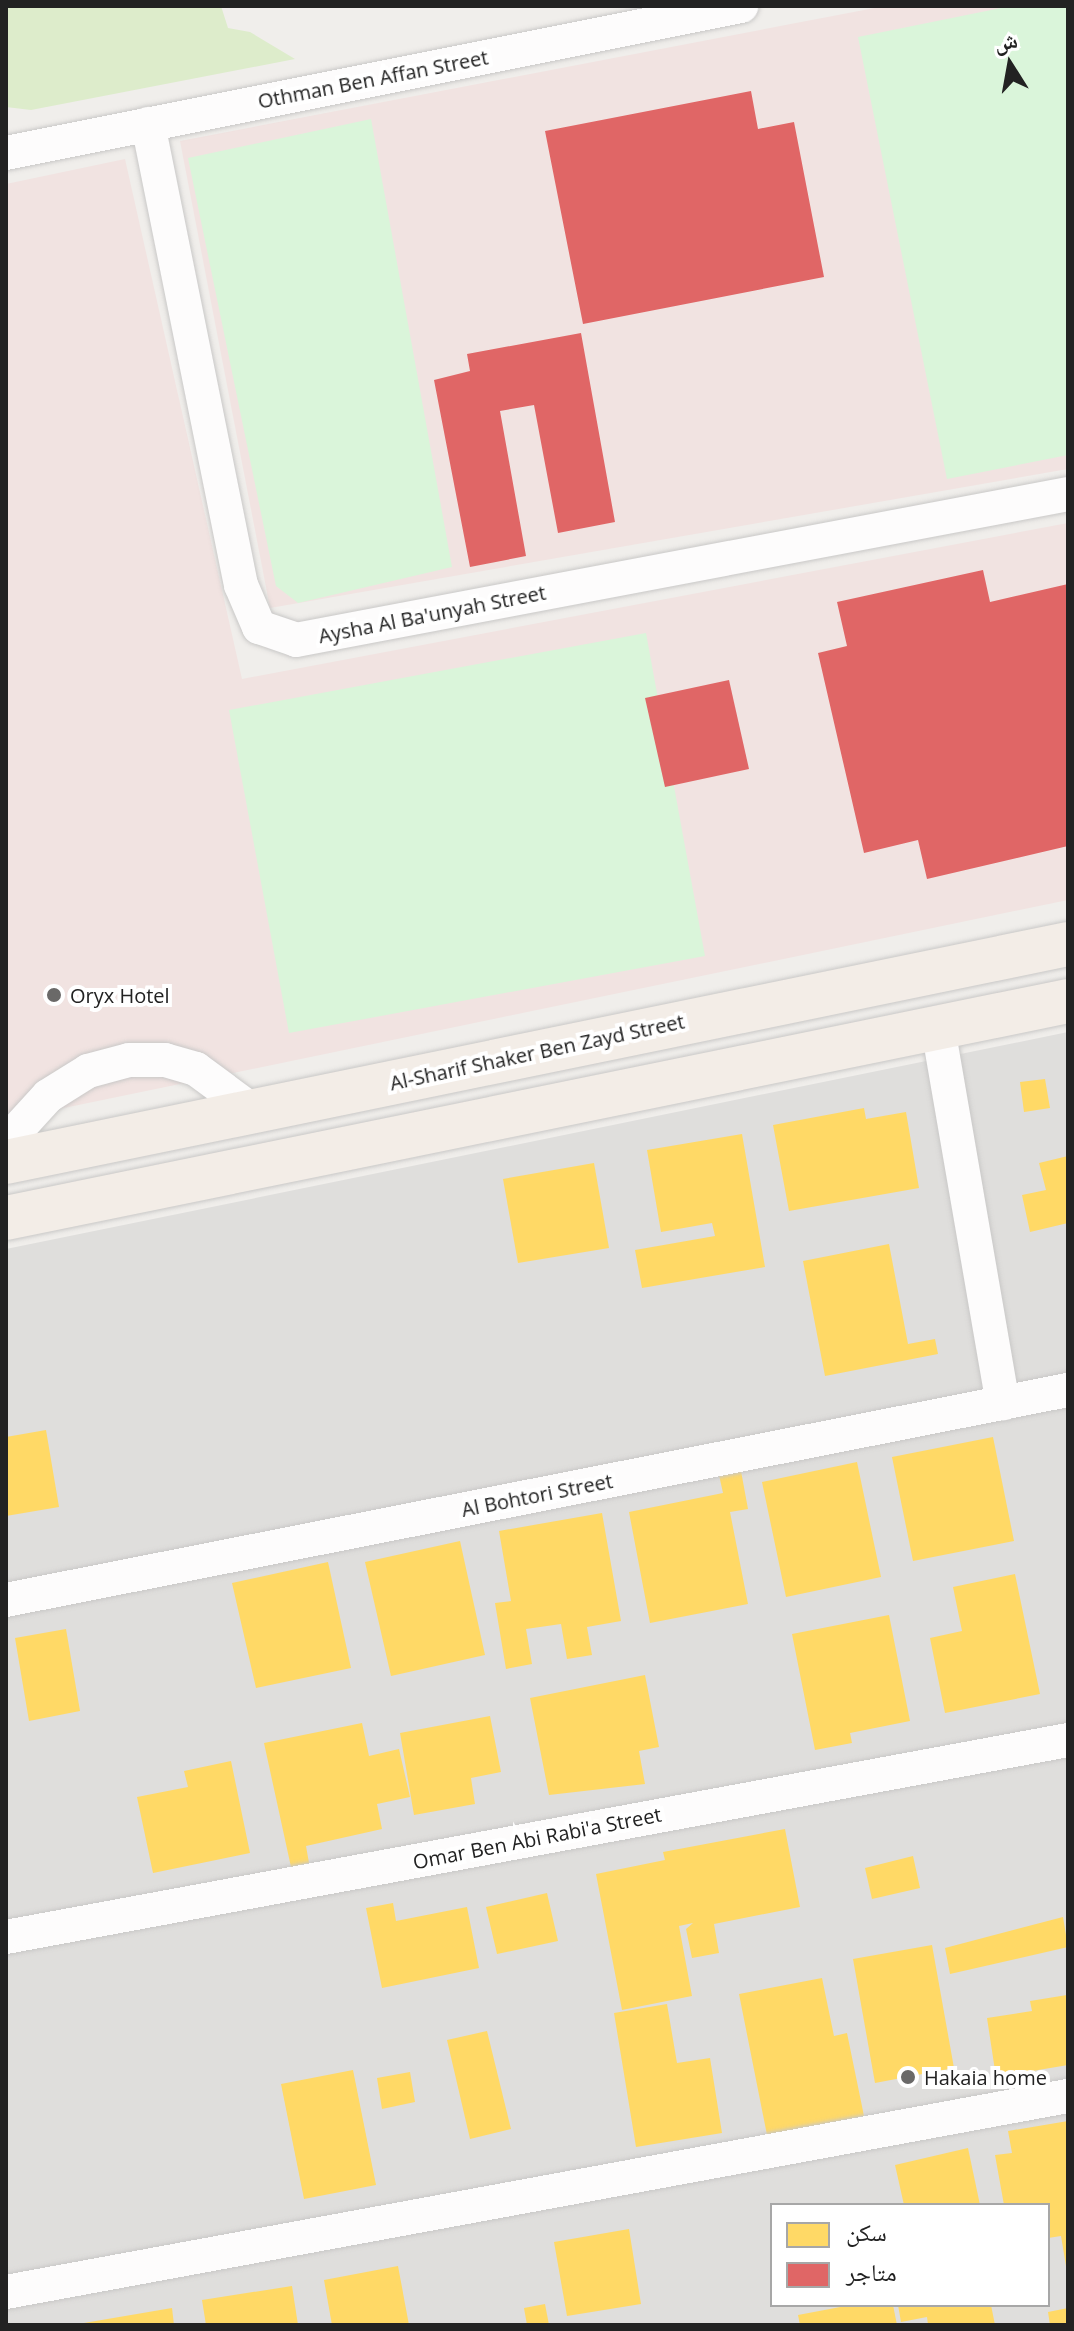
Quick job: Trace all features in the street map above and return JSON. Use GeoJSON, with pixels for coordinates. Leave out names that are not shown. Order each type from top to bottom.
{"type":"FeatureCollection","features":[{"type":"Feature","properties":{"kind":"main road","name":"Al-Sharif Shaker Ben Zayd Street"},"geometry":{"type":"LineString","coordinates":[[6,1162],[1068,944]]}},
{"type":"Feature","properties":{"kind":"main road"},"geometry":{"type":"LineString","coordinates":[[6,1218],[641,1092],[1068,1001]]}},
{"type":"Feature","properties":{"kind":"main road"},"geometry":{"type":"LineString","coordinates":[[625,1034],[641,1092]]}},
{"type":"Feature","properties":{"kind":"street","name":"Othman Ben Affan Street"},"geometry":{"type":"LineString","coordinates":[[6,153],[689,11],[741,6]]}},
{"type":"Feature","properties":{"kind":"street","name":"Aysha Al Ba'unyah Street"},"geometry":{"type":"LineString","coordinates":[[148,124],[241,585],[259,627],[296,640],[1068,494]]}},
{"type":"Feature","properties":{"kind":"street"},"geometry":{"type":"LineString","coordinates":[[938,1028],[1003,1403]]}},
{"type":"Feature","properties":{"kind":"street"},"geometry":{"type":"LineString","coordinates":[[6,1142],[48,1096],[88,1071],[129,1060],[165,1060],[196,1069],[253,1111]]}},
{"type":"Feature","properties":{"kind":"street","name":"Al Bohtori Street"},"geometry":{"type":"LineString","coordinates":[[6,1600],[1068,1390]]}},
{"type":"Feature","properties":{"kind":"street","name":"Omar Ben Abi Rabi'a Street"},"geometry":{"type":"LineString","coordinates":[[6,1937],[1068,1740]]}},
{"type":"Feature","properties":{"kind":"street"},"geometry":{"type":"LineString","coordinates":[[6,2292],[1068,2096]]}},
{"type":"Feature","properties":{"kind":"shaded area"},"geometry":{"type":"Polygon","coordinates":[[[885,6],[1068,6],[1068,469],[270,608],[180,141],[885,6]]]}},
{"type":"Feature","properties":{"kind":"shaded area"},"geometry":{"type":"Polygon","coordinates":[[[125,159],[242,679],[1068,523],[1068,900],[6,1120],[6,184],[125,159]]]}},
{"type":"Feature","properties":{"kind":"shaded area"},"geometry":{"type":"Polygon","coordinates":[[[1068,1032],[1068,2325],[6,2325],[6,1249],[1068,1032]]]}},
{"type":"Feature","properties":{"kind":"green space"},"geometry":{"type":"Polygon","coordinates":[[[6,6],[221,6],[228,28],[250,32],[295,59],[31,110],[6,107],[6,6]]]}},
{"type":"Feature","properties":{"kind":"green space"},"geometry":{"type":"Polygon","coordinates":[[[1011,6],[1068,6],[1068,455],[947,479],[858,37],[1011,6]]]}},
{"type":"Feature","properties":{"kind":"green space"},"geometry":{"type":"Polygon","coordinates":[[[371,119],[452,567],[298,603],[276,586],[188,158],[371,119]]]}},
{"type":"Feature","properties":{"kind":"green space"},"geometry":{"type":"Polygon","coordinates":[[[646,633],[705,956],[289,1033],[229,710],[646,633]]]}},
{"type":"Feature","properties":{"kind":"building: سكن"},"geometry":{"type":"Polygon","coordinates":[[[1045,1079],[1050,1108],[1024,1112],[1020,1082],[1045,1079]]]}},
{"type":"Feature","properties":{"kind":"building: سكن"},"geometry":{"type":"Polygon","coordinates":[[[864,1108],[866,1119],[906,1112],[919,1188],[789,1211],[773,1125],[864,1108]]]}},
{"type":"Feature","properties":{"kind":"building: سكن"},"geometry":{"type":"Polygon","coordinates":[[[742,1134],[765,1267],[642,1288],[635,1250],[715,1236],[712,1223],[661,1232],[647,1150],[742,1134]]]}},
{"type":"Feature","properties":{"kind":"building: سكن"},"geometry":{"type":"Polygon","coordinates":[[[1068,1156],[1068,1223],[1030,1232],[1022,1195],[1046,1190],[1039,1163],[1068,1156]]]}},
{"type":"Feature","properties":{"kind":"building: سكن"},"geometry":{"type":"Polygon","coordinates":[[[594,1163],[609,1248],[518,1263],[503,1179],[594,1163]]]}},
{"type":"Feature","properties":{"kind":"building: سكن"},"geometry":{"type":"Polygon","coordinates":[[[889,1244],[908,1344],[935,1339],[938,1354],[825,1376],[803,1261],[889,1244]]]}},
{"type":"Feature","properties":{"kind":"building: سكن"},"geometry":{"type":"Polygon","coordinates":[[[46,1430],[59,1507],[6,1516],[6,1437],[46,1430]]]}},
{"type":"Feature","properties":{"kind":"building: سكن"},"geometry":{"type":"Polygon","coordinates":[[[993,1437],[1014,1541],[913,1561],[892,1457],[993,1437]]]}},
{"type":"Feature","properties":{"kind":"building: سكن"},"geometry":{"type":"Polygon","coordinates":[[[857,1462],[881,1577],[786,1597],[762,1482],[857,1462]]]}},
{"type":"Feature","properties":{"kind":"building: سكن"},"geometry":{"type":"Polygon","coordinates":[[[741,1471],[748,1509],[730,1512],[748,1604],[650,1623],[629,1512],[723,1493],[719,1475],[741,1471]]]}},
{"type":"Feature","properties":{"kind":"building: سكن"},"geometry":{"type":"Polygon","coordinates":[[[602,1513],[621,1621],[587,1627],[592,1655],[567,1659],[561,1624],[526,1629],[532,1664],[506,1669],[495,1603],[511,1601],[499,1531],[602,1513]]]}},
{"type":"Feature","properties":{"kind":"building: سكن"},"geometry":{"type":"Polygon","coordinates":[[[460,1541],[485,1655],[391,1676],[365,1562],[460,1541]]]}},
{"type":"Feature","properties":{"kind":"building: سكن"},"geometry":{"type":"Polygon","coordinates":[[[328,1562],[351,1668],[256,1688],[232,1583],[328,1562]]]}},
{"type":"Feature","properties":{"kind":"building: سكن"},"geometry":{"type":"Polygon","coordinates":[[[1015,1574],[1040,1694],[945,1713],[930,1638],[962,1631],[953,1587],[1015,1574]]]}},
{"type":"Feature","properties":{"kind":"building: سكن"},"geometry":{"type":"Polygon","coordinates":[[[889,1615],[910,1721],[850,1733],[852,1743],[815,1750],[792,1634],[889,1615]]]}},
{"type":"Feature","properties":{"kind":"building: سكن"},"geometry":{"type":"Polygon","coordinates":[[[66,1629],[80,1711],[29,1721],[15,1638],[66,1629]]]}},
{"type":"Feature","properties":{"kind":"building: سكن"},"geometry":{"type":"Polygon","coordinates":[[[645,1675],[659,1747],[639,1751],[645,1784],[549,1795],[530,1698],[645,1675]]]}},
{"type":"Feature","properties":{"kind":"building: سكن"},"geometry":{"type":"Polygon","coordinates":[[[490,1716],[501,1772],[471,1778],[475,1804],[414,1815],[400,1733],[490,1716]]]}},
{"type":"Feature","properties":{"kind":"building: سكن"},"geometry":{"type":"Polygon","coordinates":[[[362,1723],[369,1756],[399,1749],[410,1797],[377,1804],[382,1829],[306,1846],[309,1863],[291,1867],[264,1743],[362,1723]]]}},
{"type":"Feature","properties":{"kind":"building: سكن"},"geometry":{"type":"Polygon","coordinates":[[[231,1761],[250,1853],[153,1873],[137,1797],[188,1787],[184,1771],[231,1761]]]}},
{"type":"Feature","properties":{"kind":"building: سكن"},"geometry":{"type":"Polygon","coordinates":[[[785,1829],[800,1907],[714,1924],[719,1953],[692,1958],[686,1929],[693,1923],[679,1926],[692,1996],[622,2010],[596,1874],[665,1860],[663,1852],[785,1829]]]}},
{"type":"Feature","properties":{"kind":"building: سكن"},"geometry":{"type":"Polygon","coordinates":[[[913,1856],[920,1888],[872,1899],[865,1868],[913,1856]]]}},
{"type":"Feature","properties":{"kind":"building: سكن"},"geometry":{"type":"Polygon","coordinates":[[[547,1893],[558,1941],[497,1954],[486,1907],[547,1893]]]}},
{"type":"Feature","properties":{"kind":"building: سكن"},"geometry":{"type":"Polygon","coordinates":[[[393,1903],[396,1921],[467,1907],[479,1968],[382,1988],[366,1908],[393,1903]]]}},
{"type":"Feature","properties":{"kind":"building: سكن"},"geometry":{"type":"Polygon","coordinates":[[[1063,1917],[1068,1947],[950,1974],[945,1948],[1063,1917]]]}},
{"type":"Feature","properties":{"kind":"building: سكن"},"geometry":{"type":"Polygon","coordinates":[[[932,1945],[954,2068],[875,2083],[853,1959],[932,1945]]]}},
{"type":"Feature","properties":{"kind":"building: سكن"},"geometry":{"type":"Polygon","coordinates":[[[822,1978],[834,2036],[847,2033],[864,2116],[767,2135],[739,1994],[822,1978]]]}},
{"type":"Feature","properties":{"kind":"building: سكن"},"geometry":{"type":"Polygon","coordinates":[[[1067,1995],[1068,2065],[996,2077],[987,2018],[1032,2011],[1030,2001],[1067,1995]]]}},
{"type":"Feature","properties":{"kind":"building: سكن"},"geometry":{"type":"Polygon","coordinates":[[[667,2004],[677,2063],[710,2058],[722,2133],[636,2147],[614,2013],[667,2004]]]}},
{"type":"Feature","properties":{"kind":"building: سكن"},"geometry":{"type":"Polygon","coordinates":[[[487,2031],[511,2129],[470,2139],[447,2040],[487,2031]]]}},
{"type":"Feature","properties":{"kind":"building: سكن"},"geometry":{"type":"Polygon","coordinates":[[[353,2070],[376,2185],[304,2199],[281,2084],[353,2070]]]}},
{"type":"Feature","properties":{"kind":"building: سكن"},"geometry":{"type":"Polygon","coordinates":[[[410,2072],[415,2102],[382,2109],[377,2078],[410,2072]]]}},
{"type":"Feature","properties":{"kind":"building: سكن"},"geometry":{"type":"Polygon","coordinates":[[[1068,2121],[1068,2266],[1061,2236],[1050,2238],[1050,2203],[1004,2203],[995,2155],[1012,2153],[1008,2131],[1068,2121]]]}},
{"type":"Feature","properties":{"kind":"building: سكن"},"geometry":{"type":"Polygon","coordinates":[[[968,2148],[980,2203],[904,2203],[895,2165],[968,2148]]]}},
{"type":"Feature","properties":{"kind":"building: سكن"},"geometry":{"type":"Polygon","coordinates":[[[629,2229],[641,2304],[567,2316],[554,2242],[629,2229]]]}},
{"type":"Feature","properties":{"kind":"building: سكن"},"geometry":{"type":"Polygon","coordinates":[[[398,2266],[409,2325],[332,2325],[324,2280],[398,2266]]]}},
{"type":"Feature","properties":{"kind":"building: سكن"},"geometry":{"type":"Polygon","coordinates":[[[292,2286],[298,2325],[206,2325],[202,2300],[292,2286]]]}},
{"type":"Feature","properties":{"kind":"building: سكن"},"geometry":{"type":"Polygon","coordinates":[[[545,2304],[549,2325],[527,2325],[524,2308],[545,2304]]]}},
{"type":"Feature","properties":{"kind":"building: سكن"},"geometry":{"type":"Polygon","coordinates":[[[840,2307],[893,2307],[897,2325],[800,2325],[798,2315],[840,2307]]]}},
{"type":"Feature","properties":{"kind":"building: سكن"},"geometry":{"type":"Polygon","coordinates":[[[898,2307],[991,2307],[995,2325],[928,2325],[927,2317],[901,2322],[898,2307]]]}},
{"type":"Feature","properties":{"kind":"building: سكن"},"geometry":{"type":"Polygon","coordinates":[[[172,2308],[174,2325],[84,2325],[84,2323],[172,2308]]]}},
{"type":"Feature","properties":{"kind":"building: سكن"},"geometry":{"type":"Polygon","coordinates":[[[1068,2308],[1068,2325],[1050,2325],[1048,2312],[1068,2308]]]}},
{"type":"Feature","properties":{"kind":"building: متاجر"},"geometry":{"type":"Polygon","coordinates":[[[751,91],[758,129],[794,122],[824,277],[583,324],[545,131],[751,91]]]}},
{"type":"Feature","properties":{"kind":"building: متاجر"},"geometry":{"type":"Polygon","coordinates":[[[581,333],[615,522],[558,533],[534,405],[500,411],[526,556],[470,567],[434,380],[470,371],[467,354],[581,333]]]}},
{"type":"Feature","properties":{"kind":"building: متاجر"},"geometry":{"type":"Polygon","coordinates":[[[983,570],[990,602],[1068,584],[1068,846],[927,879],[918,840],[864,853],[818,653],[847,646],[837,602],[983,570]]]}},
{"type":"Feature","properties":{"kind":"building: متاجر"},"geometry":{"type":"Polygon","coordinates":[[[729,680],[749,769],[665,787],[645,698],[729,680]]]}},
{"type":"Feature","properties":{"kind":"place","name":"Oryx Hotel"},"geometry":{"type":"Point","coordinates":[54,995]}},
{"type":"Feature","properties":{"kind":"place","name":"Hakaia home"},"geometry":{"type":"Point","coordinates":[908,2077]}}]}
